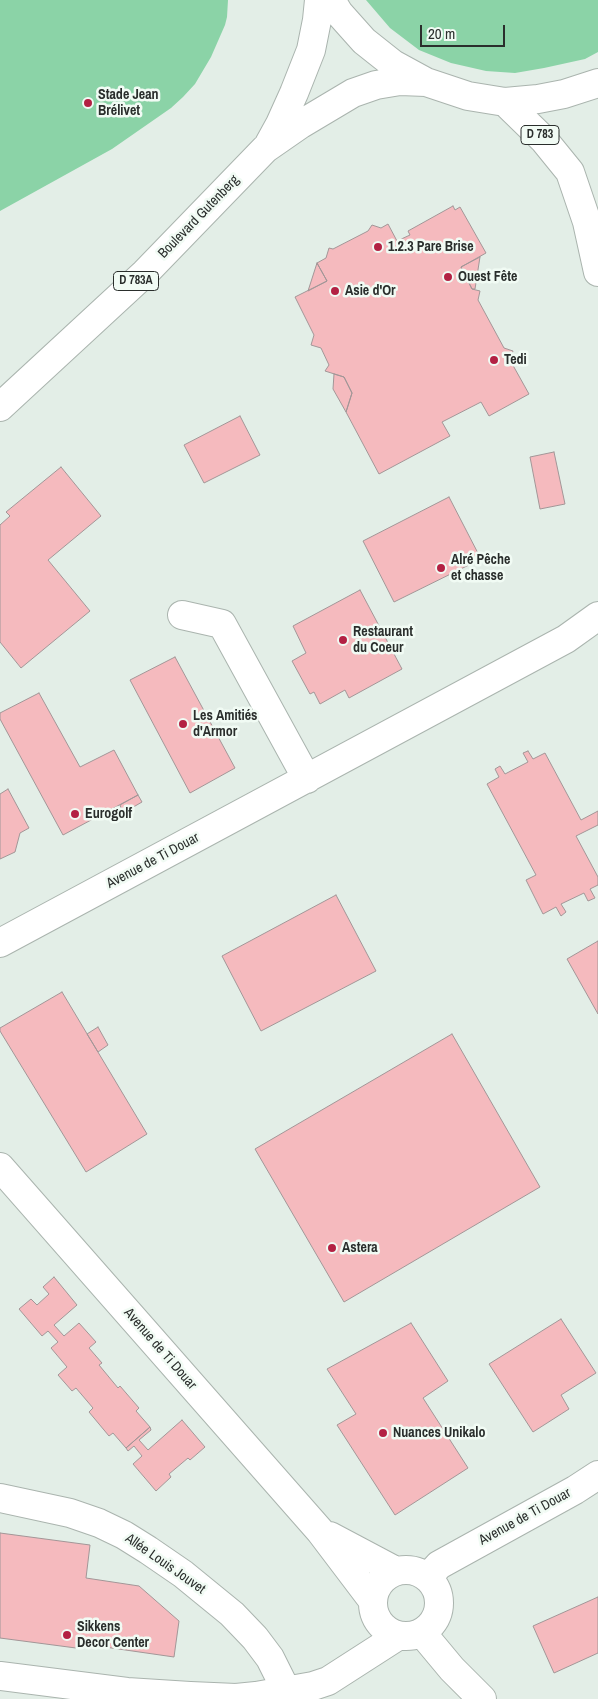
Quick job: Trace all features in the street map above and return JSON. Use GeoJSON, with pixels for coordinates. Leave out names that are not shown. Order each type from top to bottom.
{"type":"FeatureCollection","features":[{"type":"Feature","properties":{"kind":"street","name":"Boulevard Gutenberg"},"geometry":{"type":"LineString","coordinates":[[265,149],[280,124],[303,71],[317,20],[318,0]]}},
{"type":"Feature","properties":{"kind":"street"},"geometry":{"type":"LineString","coordinates":[[331,0],[339,13],[364,41],[393,64],[426,82],[468,96],[505,102],[538,99],[564,94],[598,83]]}},
{"type":"Feature","properties":{"kind":"street","name":"Boulevard Gutenberg"},"geometry":{"type":"LineString","coordinates":[[0,407],[145,273],[265,149],[353,93],[376,84],[426,82]]}},
{"type":"Feature","properties":{"kind":"street","name":"D 783"},"geometry":{"type":"LineString","coordinates":[[505,102],[544,140],[570,172],[587,222],[598,272]]}},
{"type":"Feature","properties":{"kind":"street"},"geometry":{"type":"LineString","coordinates":[[182,615],[222,624],[307,779]]}},
{"type":"Feature","properties":{"kind":"street","name":"Avenue de Ti Douar"},"geometry":{"type":"LineString","coordinates":[[0,943],[566,639],[598,616]]}},
{"type":"Feature","properties":{"kind":"street","name":"Avenue de Ti Douar"},"geometry":{"type":"LineString","coordinates":[[566,639],[598,630]]}},
{"type":"Feature","properties":{"kind":"street","name":"Avenue de Ti Douar"},"geometry":{"type":"LineString","coordinates":[[0,1167],[320,1530],[374,1609]]}},
{"type":"Feature","properties":{"kind":"street","name":"Avenue de Ti Douar"},"geometry":{"type":"LineString","coordinates":[[428,1577],[439,1565],[575,1490],[598,1475]]}},
{"type":"Feature","properties":{"kind":"street","name":"Allée Louis Jouvet"},"geometry":{"type":"LineString","coordinates":[[0,1498],[70,1513],[99,1523],[124,1535],[148,1550],[183,1574],[232,1614],[255,1638],[270,1658],[287,1692]]}},
{"type":"Feature","properties":{"kind":"street","name":"Avenue de Ti Douar"},"geometry":{"type":"LineString","coordinates":[[320,1530],[396,1571]]}},
{"type":"Feature","properties":{"kind":"street"},"geometry":{"type":"LineString","coordinates":[[0,1676],[127,1692],[236,1698],[287,1692],[313,1686],[328,1681],[349,1667],[410,1634],[430,1627],[436,1619],[440,1600],[437,1590],[428,1577],[415,1570],[406,1569],[396,1571],[380,1582],[375,1591],[374,1609],[349,1667]]}},
{"type":"Feature","properties":{"kind":"street"},"geometry":{"type":"LineString","coordinates":[[374,1609],[382,1627],[390,1633],[410,1634],[452,1669],[482,1699]]}},
{"type":"Feature","properties":{"kind":"green space","name":"Stade Jean Brélivet"},"geometry":{"type":"Polygon","coordinates":[[[0,0],[228,0],[225,25],[211,57],[195,84],[183,97],[171,108],[112,149],[0,211],[0,0]]]}},
{"type":"Feature","properties":{"kind":"green space"},"geometry":{"type":"Polygon","coordinates":[[[366,0],[598,0],[598,52],[585,59],[515,73],[486,71],[451,63],[419,50],[390,28],[366,0]]]}},
{"type":"Feature","properties":{"kind":"building"},"geometry":{"type":"Polygon","coordinates":[[[453,206],[455,210],[460,207],[486,253],[461,267],[472,289],[480,291],[478,300],[504,348],[513,351],[510,360],[529,394],[489,416],[481,402],[442,422],[450,436],[379,474],[346,412],[352,393],[344,377],[325,371],[329,365],[321,348],[311,345],[314,335],[295,297],[327,281],[317,263],[326,258],[329,248],[333,249],[368,231],[372,225],[381,228],[388,224],[397,241],[410,235],[408,231],[453,206]]]}},
{"type":"Feature","properties":{"kind":"building"},"geometry":{"type":"Polygon","coordinates":[[[480,257],[475,289],[472,289],[461,267],[480,257]]]}},
{"type":"Feature","properties":{"kind":"building"},"geometry":{"type":"Polygon","coordinates":[[[317,263],[327,281],[308,291],[317,263]]]}},
{"type":"Feature","properties":{"kind":"building"},"geometry":{"type":"Polygon","coordinates":[[[334,374],[344,377],[352,393],[346,412],[333,389],[334,374]]]}},
{"type":"Feature","properties":{"kind":"building"},"geometry":{"type":"Polygon","coordinates":[[[240,416],[260,455],[204,483],[184,445],[240,416]]]}},
{"type":"Feature","properties":{"kind":"building"},"geometry":{"type":"Polygon","coordinates":[[[554,452],[565,504],[540,509],[530,457],[554,452]]]}},
{"type":"Feature","properties":{"kind":"building"},"geometry":{"type":"Polygon","coordinates":[[[61,467],[101,516],[48,560],[90,611],[21,668],[0,642],[0,525],[10,516],[6,512],[61,467]]]}},
{"type":"Feature","properties":{"kind":"building"},"geometry":{"type":"Polygon","coordinates":[[[449,497],[481,559],[394,602],[363,541],[449,497]]]}},
{"type":"Feature","properties":{"kind":"building","name":"Restaurant du Coeur"},"geometry":{"type":"Polygon","coordinates":[[[360,590],[402,669],[349,698],[345,690],[320,704],[314,692],[310,694],[292,661],[306,653],[293,626],[360,590]]]}},
{"type":"Feature","properties":{"kind":"building","name":"Les Amitiés d'Armor"},"geometry":{"type":"Polygon","coordinates":[[[175,657],[235,768],[190,793],[130,680],[175,657]]]}},
{"type":"Feature","properties":{"kind":"building"},"geometry":{"type":"Polygon","coordinates":[[[39,693],[80,767],[114,750],[138,795],[63,835],[0,719],[0,713],[39,693]]]}},
{"type":"Feature","properties":{"kind":"building"},"geometry":{"type":"Polygon","coordinates":[[[528,751],[533,759],[545,753],[581,820],[598,811],[598,825],[576,836],[598,877],[598,885],[590,889],[595,898],[588,901],[584,893],[561,904],[566,912],[561,916],[556,907],[543,914],[526,880],[536,875],[487,784],[499,777],[495,769],[500,766],[505,774],[528,762],[523,753],[528,751]]]}},
{"type":"Feature","properties":{"kind":"building"},"geometry":{"type":"Polygon","coordinates":[[[8,789],[29,828],[20,833],[15,852],[0,859],[0,794],[8,789]]]}},
{"type":"Feature","properties":{"kind":"building"},"geometry":{"type":"Polygon","coordinates":[[[138,795],[142,802],[123,813],[120,805],[138,795]]]}},
{"type":"Feature","properties":{"kind":"building"},"geometry":{"type":"Polygon","coordinates":[[[336,895],[376,971],[261,1031],[222,956],[336,895]]]}},
{"type":"Feature","properties":{"kind":"building"},"geometry":{"type":"Polygon","coordinates":[[[598,941],[598,1014],[567,959],[598,941]]]}},
{"type":"Feature","properties":{"kind":"building"},"geometry":{"type":"Polygon","coordinates":[[[62,992],[147,1134],[86,1172],[0,1031],[0,1028],[62,992]]]}},
{"type":"Feature","properties":{"kind":"building"},"geometry":{"type":"Polygon","coordinates":[[[98,1027],[108,1045],[98,1052],[87,1034],[98,1027]]]}},
{"type":"Feature","properties":{"kind":"building"},"geometry":{"type":"Polygon","coordinates":[[[452,1034],[540,1187],[344,1302],[255,1149],[452,1034]]]}},
{"type":"Feature","properties":{"kind":"building"},"geometry":{"type":"Polygon","coordinates":[[[54,1277],[77,1305],[54,1325],[64,1336],[79,1323],[96,1342],[89,1348],[102,1363],[99,1365],[118,1388],[120,1386],[139,1408],[136,1411],[150,1427],[126,1448],[113,1433],[109,1436],[89,1412],[93,1408],[76,1388],[72,1391],[58,1375],[67,1367],[51,1348],[58,1342],[48,1331],[42,1336],[19,1309],[31,1299],[37,1305],[49,1294],[43,1287],[54,1277]]]}},
{"type":"Feature","properties":{"kind":"building"},"geometry":{"type":"Polygon","coordinates":[[[561,1319],[596,1373],[561,1395],[569,1409],[533,1432],[489,1364],[561,1319]]]}},
{"type":"Feature","properties":{"kind":"building"},"geometry":{"type":"Polygon","coordinates":[[[411,1323],[448,1381],[423,1398],[468,1468],[395,1515],[337,1425],[356,1414],[327,1369],[411,1323]]]}},
{"type":"Feature","properties":{"kind":"building"},"geometry":{"type":"Polygon","coordinates":[[[182,1420],[205,1447],[169,1474],[171,1477],[156,1491],[133,1464],[142,1456],[134,1446],[128,1451],[126,1448],[150,1427],[151,1430],[139,1440],[148,1450],[182,1420]]]}},
{"type":"Feature","properties":{"kind":"building"},"geometry":{"type":"Polygon","coordinates":[[[0,1533],[90,1545],[86,1578],[139,1586],[179,1621],[174,1657],[77,1643],[76,1648],[0,1638],[0,1533]]]}},
{"type":"Feature","properties":{"kind":"building"},"geometry":{"type":"Polygon","coordinates":[[[598,1597],[598,1653],[554,1673],[533,1626],[598,1597]]]}},
{"type":"Feature","properties":{"kind":"place","name":"Stade Jean Brélivet"},"geometry":{"type":"Point","coordinates":[88,103]}},
{"type":"Feature","properties":{"kind":"place","name":"1.2.3 Pare Brise"},"geometry":{"type":"Point","coordinates":[378,247]}},
{"type":"Feature","properties":{"kind":"place","name":"Ouest Fête"},"geometry":{"type":"Point","coordinates":[448,277]}},
{"type":"Feature","properties":{"kind":"place","name":"Asie d'Or"},"geometry":{"type":"Point","coordinates":[335,291]}},
{"type":"Feature","properties":{"kind":"place","name":"Tedi"},"geometry":{"type":"Point","coordinates":[494,360]}},
{"type":"Feature","properties":{"kind":"place","name":"Alré Pêche et chasse"},"geometry":{"type":"Point","coordinates":[441,568]}},
{"type":"Feature","properties":{"kind":"place","name":"Restaurant du Coeur"},"geometry":{"type":"Point","coordinates":[343,640]}},
{"type":"Feature","properties":{"kind":"place","name":"Les Amitiés d'Armor"},"geometry":{"type":"Point","coordinates":[183,724]}},
{"type":"Feature","properties":{"kind":"place","name":"Eurogolf"},"geometry":{"type":"Point","coordinates":[75,814]}},
{"type":"Feature","properties":{"kind":"place","name":"Astera"},"geometry":{"type":"Point","coordinates":[332,1248]}},
{"type":"Feature","properties":{"kind":"place","name":"Nuances Unikalo"},"geometry":{"type":"Point","coordinates":[383,1433]}},
{"type":"Feature","properties":{"kind":"place","name":"Sikkens Decor Center"},"geometry":{"type":"Point","coordinates":[67,1635]}}]}
